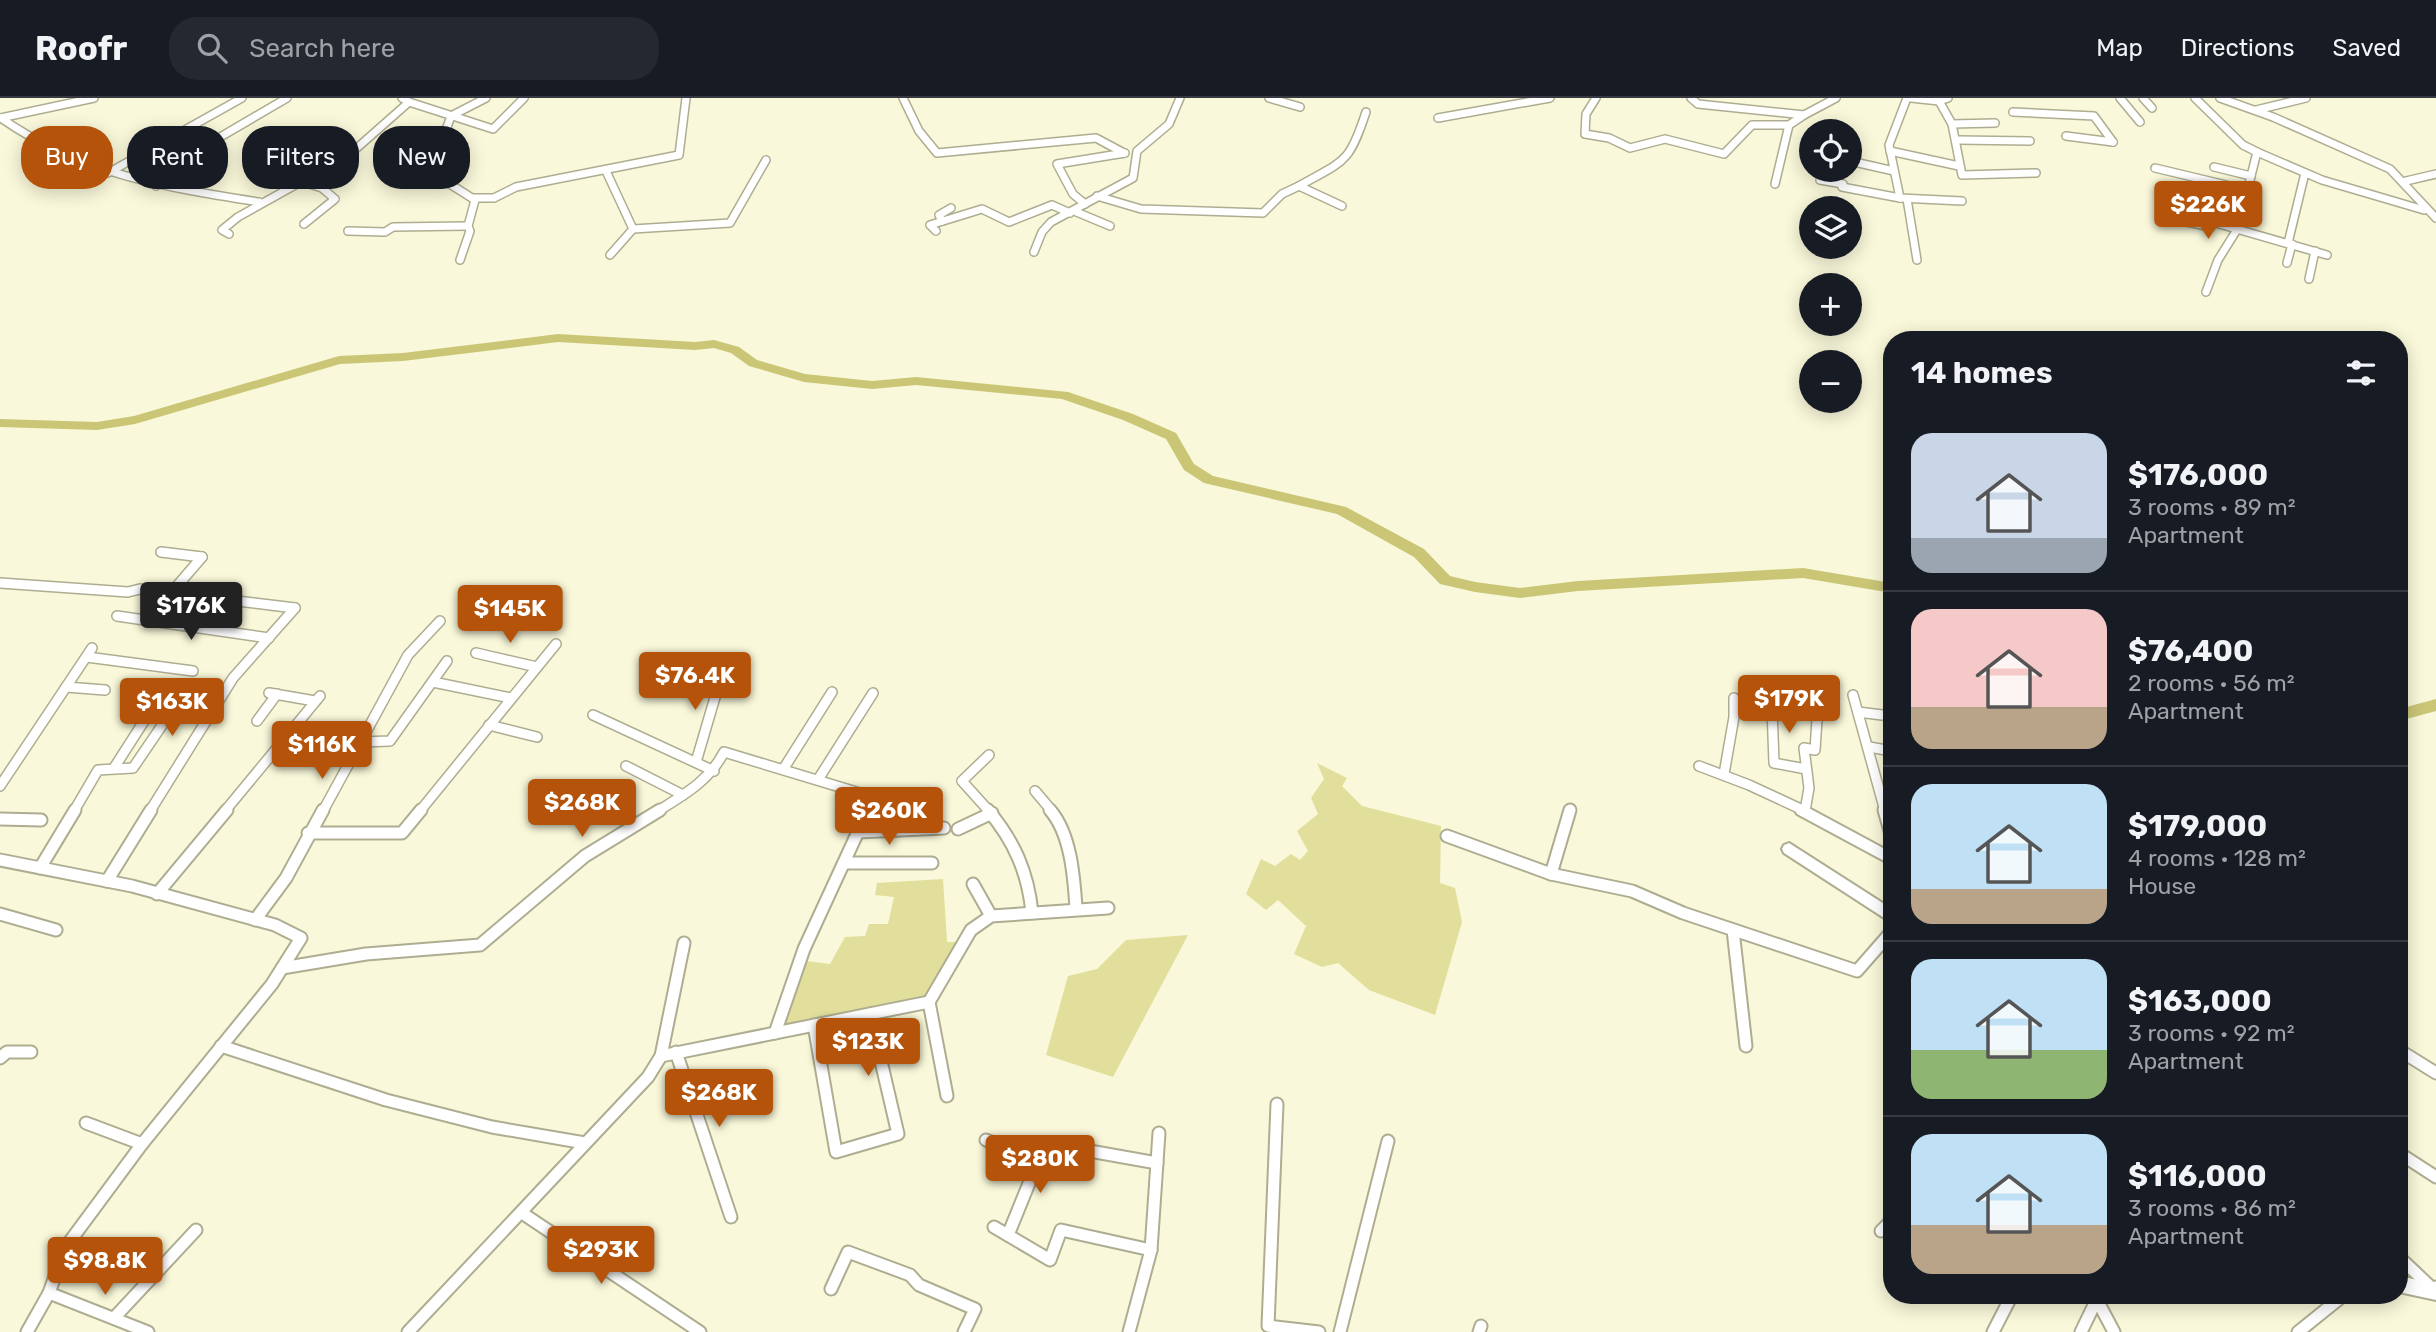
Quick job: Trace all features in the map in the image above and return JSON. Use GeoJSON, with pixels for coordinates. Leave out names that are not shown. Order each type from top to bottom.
{"type":"FeatureCollection","features":[{"type":"Feature","properties":{"kind":"street"},"geometry":{"type":"LineString","coordinates":[[0,118],[93,98]]}},
{"type":"Feature","properties":{"kind":"street"},"geometry":{"type":"LineString","coordinates":[[113,170],[242,98]]}},
{"type":"Feature","properties":{"kind":"street"},"geometry":{"type":"LineString","coordinates":[[228,132],[287,98]]}},
{"type":"Feature","properties":{"kind":"street"},"geometry":{"type":"LineString","coordinates":[[486,98],[466,111],[452,116],[431,172],[474,198],[494,198],[516,187],[679,155],[686,98]]}},
{"type":"Feature","properties":{"kind":"street"},"geometry":{"type":"LineString","coordinates":[[359,146],[374,135],[382,122],[405,100],[495,129],[524,98]]}},
{"type":"Feature","properties":{"kind":"street"},"geometry":{"type":"LineString","coordinates":[[903,98],[919,131],[937,153],[1096,138],[1124,153]]}},
{"type":"Feature","properties":{"kind":"street"},"geometry":{"type":"LineString","coordinates":[[1084,204],[1073,194],[1057,164],[1137,151],[1170,124],[1180,98]]}},
{"type":"Feature","properties":{"kind":"street"},"geometry":{"type":"LineString","coordinates":[[1269,98],[1300,107]]}},
{"type":"Feature","properties":{"kind":"street"},"geometry":{"type":"LineString","coordinates":[[1438,118],[1550,98]]}},
{"type":"Feature","properties":{"kind":"street"},"geometry":{"type":"LineString","coordinates":[[1596,98],[1588,108],[1584,120],[1585,134],[1609,138],[1630,148],[1665,139],[1721,154],[1735,146],[1755,124],[1789,125],[1836,98]]}},
{"type":"Feature","properties":{"kind":"street"},"geometry":{"type":"LineString","coordinates":[[1690,98],[1698,104],[1774,109],[1804,115]]}},
{"type":"Feature","properties":{"kind":"street"},"geometry":{"type":"LineString","coordinates":[[1917,260],[1889,151],[1909,98],[1939,101],[1948,98]]}},
{"type":"Feature","properties":{"kind":"street"},"geometry":{"type":"LineString","coordinates":[[2120,98],[2140,122]]}},
{"type":"Feature","properties":{"kind":"street"},"geometry":{"type":"LineString","coordinates":[[2143,98],[2152,108]]}},
{"type":"Feature","properties":{"kind":"street"},"geometry":{"type":"LineString","coordinates":[[2194,98],[2243,145],[2256,152],[2305,173],[2424,210],[2436,218]]}},
{"type":"Feature","properties":{"kind":"street"},"geometry":{"type":"LineString","coordinates":[[2223,98],[2368,157],[2406,181],[2424,210]]}},
{"type":"Feature","properties":{"kind":"street"},"geometry":{"type":"LineString","coordinates":[[2255,110],[2306,98]]}},
{"type":"Feature","properties":{"kind":"street"},"geometry":{"type":"LineString","coordinates":[[1939,101],[1952,124],[1957,140],[1962,175],[2036,173]]}},
{"type":"Feature","properties":{"kind":"street"},"geometry":{"type":"LineString","coordinates":[[1097,196],[1141,209],[1263,213],[1282,194],[1340,163],[1353,151],[1366,112]]}},
{"type":"Feature","properties":{"kind":"street"},"geometry":{"type":"LineString","coordinates":[[2013,113],[2094,116],[2113,142],[2066,136]]}},
{"type":"Feature","properties":{"kind":"street"},"geometry":{"type":"LineString","coordinates":[[0,118],[21,134]]}},
{"type":"Feature","properties":{"kind":"street"},"geometry":{"type":"LineString","coordinates":[[1952,124],[1995,123]]}},
{"type":"Feature","properties":{"kind":"street"},"geometry":{"type":"LineString","coordinates":[[1775,184],[1780,173],[1789,125]]}},
{"type":"Feature","properties":{"kind":"street"},"geometry":{"type":"LineString","coordinates":[[1957,140],[2030,141]]}},
{"type":"Feature","properties":{"kind":"street"},"geometry":{"type":"LineString","coordinates":[[1034,252],[1041,232],[1051,222],[1133,178],[1137,151]]}},
{"type":"Feature","properties":{"kind":"street"},"geometry":{"type":"LineString","coordinates":[[1889,151],[1959,166]]}},
{"type":"Feature","properties":{"kind":"street"},"geometry":{"type":"LineString","coordinates":[[2206,292],[2218,260],[2236,230],[2256,152]]}},
{"type":"Feature","properties":{"kind":"street"},"geometry":{"type":"LineString","coordinates":[[610,255],[633,229],[730,223],[734,211],[743,204],[766,160]]}},
{"type":"Feature","properties":{"kind":"street"},"geometry":{"type":"LineString","coordinates":[[1862,164],[1894,171]]}},
{"type":"Feature","properties":{"kind":"street"},"geometry":{"type":"LineString","coordinates":[[2214,167],[2251,176]]}},
{"type":"Feature","properties":{"kind":"street"},"geometry":{"type":"LineString","coordinates":[[2155,168],[2247,190]]}},
{"type":"Feature","properties":{"kind":"street"},"geometry":{"type":"LineString","coordinates":[[606,171],[625,217],[633,229]]}},
{"type":"Feature","properties":{"kind":"street"},"geometry":{"type":"LineString","coordinates":[[2287,263],[2305,173]]}},
{"type":"Feature","properties":{"kind":"street"},"geometry":{"type":"LineString","coordinates":[[2406,181],[2436,174]]}},
{"type":"Feature","properties":{"kind":"street"},"geometry":{"type":"LineString","coordinates":[[1827,182],[1903,198],[1962,201]]}},
{"type":"Feature","properties":{"kind":"street"},"geometry":{"type":"LineString","coordinates":[[1299,186],[1342,206]]}},
{"type":"Feature","properties":{"kind":"street"},"geometry":{"type":"LineString","coordinates":[[174,189],[259,202]]}},
{"type":"Feature","properties":{"kind":"street"},"geometry":{"type":"LineString","coordinates":[[229,234],[223,232],[223,227],[259,202],[291,189]]}},
{"type":"Feature","properties":{"kind":"street"},"geometry":{"type":"LineString","coordinates":[[304,224],[335,199],[323,189]]}},
{"type":"Feature","properties":{"kind":"street"},"geometry":{"type":"LineString","coordinates":[[460,260],[470,231],[468,226],[474,198]]}},
{"type":"Feature","properties":{"kind":"street"},"geometry":{"type":"LineString","coordinates":[[936,231],[930,225],[982,209],[1009,222],[1052,205],[1110,226]]}},
{"type":"Feature","properties":{"kind":"street"},"geometry":{"type":"LineString","coordinates":[[942,221],[939,215],[951,208]]}},
{"type":"Feature","properties":{"kind":"street"},"geometry":{"type":"LineString","coordinates":[[2202,219],[2236,230]]}},
{"type":"Feature","properties":{"kind":"street"},"geometry":{"type":"LineString","coordinates":[[2188,222],[2236,230],[2328,255]]}},
{"type":"Feature","properties":{"kind":"street"},"geometry":{"type":"LineString","coordinates":[[348,230],[385,232],[393,227],[468,226]]}},
{"type":"Feature","properties":{"kind":"street"},"geometry":{"type":"LineString","coordinates":[[2309,279],[2315,251]]}},
{"type":"Feature","properties":{"kind":"street"},"geometry":{"type":"LineString","coordinates":[[161,552],[202,557],[171,593]]}},
{"type":"Feature","properties":{"kind":"street"},"geometry":{"type":"LineString","coordinates":[[0,583],[171,593],[295,608],[233,678],[107,881]]}},
{"type":"Feature","properties":{"kind":"street"},"geometry":{"type":"LineString","coordinates":[[117,616],[269,638]]}},
{"type":"Feature","properties":{"kind":"street"},"geometry":{"type":"LineString","coordinates":[[255,920],[286,878],[308,833],[408,655],[440,621]]}},
{"type":"Feature","properties":{"kind":"street"},"geometry":{"type":"LineString","coordinates":[[308,833],[402,832],[556,644]]}},
{"type":"Feature","properties":{"kind":"street"},"geometry":{"type":"LineString","coordinates":[[0,786],[90,653],[193,671]]}},
{"type":"Feature","properties":{"kind":"street"},"geometry":{"type":"LineString","coordinates":[[476,653],[537,667]]}},
{"type":"Feature","properties":{"kind":"street"},"geometry":{"type":"LineString","coordinates":[[361,742],[390,741],[447,661]]}},
{"type":"Feature","properties":{"kind":"street"},"geometry":{"type":"LineString","coordinates":[[696,762],[723,670]]}},
{"type":"Feature","properties":{"kind":"street"},"geometry":{"type":"LineString","coordinates":[[433,682],[511,698]]}},
{"type":"Feature","properties":{"kind":"street"},"geometry":{"type":"LineString","coordinates":[[66,687],[105,690]]}},
{"type":"Feature","properties":{"kind":"street"},"geometry":{"type":"LineString","coordinates":[[40,868],[98,770],[133,768],[186,690]]}},
{"type":"Feature","properties":{"kind":"street"},"geometry":{"type":"LineString","coordinates":[[1805,812],[1809,788],[1804,748],[1815,750],[1819,690]]}},
{"type":"Feature","properties":{"kind":"street"},"geometry":{"type":"LineString","coordinates":[[784,768],[832,692]]}},
{"type":"Feature","properties":{"kind":"street"},"geometry":{"type":"LineString","coordinates":[[818,778],[873,693]]}},
{"type":"Feature","properties":{"kind":"street"},"geometry":{"type":"LineString","coordinates":[[157,894],[317,698],[273,694],[257,721]]}},
{"type":"Feature","properties":{"kind":"street"},"geometry":{"type":"LineString","coordinates":[[1853,695],[1883,790]]}},
{"type":"Feature","properties":{"kind":"street"},"geometry":{"type":"LineString","coordinates":[[114,768],[160,696]]}},
{"type":"Feature","properties":{"kind":"street"},"geometry":{"type":"LineString","coordinates":[[1724,774],[1734,718],[1734,698]]}},
{"type":"Feature","properties":{"kind":"street"},"geometry":{"type":"LineString","coordinates":[[1772,708],[1774,763],[1806,769]]}},
{"type":"Feature","properties":{"kind":"street"},"geometry":{"type":"LineString","coordinates":[[1858,712],[1882,715]]}},
{"type":"Feature","properties":{"kind":"street"},"geometry":{"type":"LineString","coordinates":[[593,715],[714,771]]}},
{"type":"Feature","properties":{"kind":"street"},"geometry":{"type":"LineString","coordinates":[[489,725],[537,737]]}},
{"type":"Feature","properties":{"kind":"street"},"geometry":{"type":"LineString","coordinates":[[1869,747],[1883,749]]}},
{"type":"Feature","properties":{"kind":"street"},"geometry":{"type":"LineString","coordinates":[[282,968],[366,954],[480,945],[585,856],[683,795],[714,771],[724,752],[818,778],[873,797],[804,949],[775,1032]]}},
{"type":"Feature","properties":{"kind":"street"},"geometry":{"type":"LineString","coordinates":[[989,755],[962,781],[992,813],[1017,848],[1030,884],[1031,913]]}},
{"type":"Feature","properties":{"kind":"street"},"geometry":{"type":"LineString","coordinates":[[626,766],[683,795]]}},
{"type":"Feature","properties":{"kind":"street"},"geometry":{"type":"LineString","coordinates":[[1699,766],[1724,774],[1805,812],[1883,854]]}},
{"type":"Feature","properties":{"kind":"street"},"geometry":{"type":"LineString","coordinates":[[1035,791],[1059,820],[1074,878],[1076,908]]}},
{"type":"Feature","properties":{"kind":"street"},"geometry":{"type":"LineString","coordinates":[[1552,874],[1570,810]]}},
{"type":"Feature","properties":{"kind":"street"},"geometry":{"type":"LineString","coordinates":[[958,829],[992,813]]}},
{"type":"Feature","properties":{"kind":"street"},"geometry":{"type":"LineString","coordinates":[[0,819],[41,820]]}},
{"type":"Feature","properties":{"kind":"street"},"geometry":{"type":"LineString","coordinates":[[858,832],[944,828]]}},
{"type":"Feature","properties":{"kind":"street"},"geometry":{"type":"LineString","coordinates":[[1447,836],[1552,874],[1632,891],[1683,914],[1857,971],[1883,942]]}},
{"type":"Feature","properties":{"kind":"street"},"geometry":{"type":"LineString","coordinates":[[1789,849],[1883,911]]}},
{"type":"Feature","properties":{"kind":"street"},"geometry":{"type":"LineString","coordinates":[[0,860],[24,868],[40,868],[107,881],[255,920],[295,933],[301,938],[282,968],[142,1144],[65,1248],[50,1293],[27,1332]]}},
{"type":"Feature","properties":{"kind":"street"},"geometry":{"type":"LineString","coordinates":[[845,863],[932,863]]}},
{"type":"Feature","properties":{"kind":"street"},"geometry":{"type":"LineString","coordinates":[[973,884],[991,916]]}},
{"type":"Feature","properties":{"kind":"street"},"geometry":{"type":"LineString","coordinates":[[947,1096],[929,1002],[971,930],[991,916],[1076,908],[1108,908]]}},
{"type":"Feature","properties":{"kind":"street"},"geometry":{"type":"LineString","coordinates":[[0,914],[56,930]]}},
{"type":"Feature","properties":{"kind":"street"},"geometry":{"type":"LineString","coordinates":[[1733,930],[1746,1046]]}},
{"type":"Feature","properties":{"kind":"street"},"geometry":{"type":"LineString","coordinates":[[408,1332],[585,1143],[628,1101],[661,1056],[684,943]]}},
{"type":"Feature","properties":{"kind":"street"},"geometry":{"type":"LineString","coordinates":[[661,1056],[929,1002]]}},
{"type":"Feature","properties":{"kind":"street"},"geometry":{"type":"LineString","coordinates":[[814,1025],[836,1152],[898,1134],[870,1014]]}},
{"type":"Feature","properties":{"kind":"street"},"geometry":{"type":"LineString","coordinates":[[221,1045],[386,1100],[492,1127],[585,1143]]}},
{"type":"Feature","properties":{"kind":"street"},"geometry":{"type":"LineString","coordinates":[[0,1058],[7,1052],[31,1052]]}},
{"type":"Feature","properties":{"kind":"street"},"geometry":{"type":"LineString","coordinates":[[676,1052],[731,1217]]}},
{"type":"Feature","properties":{"kind":"street"},"geometry":{"type":"LineString","coordinates":[[2408,1056],[2436,1073]]}},
{"type":"Feature","properties":{"kind":"street"},"geometry":{"type":"LineString","coordinates":[[1277,1104],[1268,1325],[1319,1332]]}},
{"type":"Feature","properties":{"kind":"street"},"geometry":{"type":"LineString","coordinates":[[86,1123],[142,1144]]}},
{"type":"Feature","properties":{"kind":"street"},"geometry":{"type":"LineString","coordinates":[[1129,1332],[1151,1250],[1159,1133]]}},
{"type":"Feature","properties":{"kind":"street"},"geometry":{"type":"LineString","coordinates":[[986,1140],[1039,1161]]}},
{"type":"Feature","properties":{"kind":"street"},"geometry":{"type":"LineString","coordinates":[[1340,1332],[1388,1141]]}},
{"type":"Feature","properties":{"kind":"street"},"geometry":{"type":"LineString","coordinates":[[1008,1235],[1027,1180],[1039,1161],[1056,1145],[1157,1163]]}},
{"type":"Feature","properties":{"kind":"street"},"geometry":{"type":"LineString","coordinates":[[2408,1159],[2436,1177]]}},
{"type":"Feature","properties":{"kind":"street"},"geometry":{"type":"LineString","coordinates":[[522,1213],[700,1332]]}},
{"type":"Feature","properties":{"kind":"street"},"geometry":{"type":"LineString","coordinates":[[993,1227],[1050,1260],[1061,1230],[1151,1250]]}},
{"type":"Feature","properties":{"kind":"street"},"geometry":{"type":"LineString","coordinates":[[114,1318],[196,1230]]}},
{"type":"Feature","properties":{"kind":"street"},"geometry":{"type":"LineString","coordinates":[[831,1289],[848,1252],[910,1275],[919,1285],[975,1309],[964,1332]]}},
{"type":"Feature","properties":{"kind":"street"},"geometry":{"type":"LineString","coordinates":[[2408,1264],[2436,1290]]}},
{"type":"Feature","properties":{"kind":"street"},"geometry":{"type":"LineString","coordinates":[[2408,1285],[2436,1290]]}},
{"type":"Feature","properties":{"kind":"street"},"geometry":{"type":"LineString","coordinates":[[50,1293],[148,1332]]}},
{"type":"Feature","properties":{"kind":"street"},"geometry":{"type":"LineString","coordinates":[[1993,1332],[2007,1304]]}},
{"type":"Feature","properties":{"kind":"street"},"geometry":{"type":"LineString","coordinates":[[2081,1332],[2094,1304]]}},
{"type":"Feature","properties":{"kind":"street"},"geometry":{"type":"LineString","coordinates":[[2102,1304],[2114,1332]]}},
{"type":"Feature","properties":{"kind":"street"},"geometry":{"type":"LineString","coordinates":[[2298,1332],[2333,1304]]}},
{"type":"Feature","properties":{"kind":"shaded area"},"geometry":{"type":"Polygon","coordinates":[[[1317,763],[1347,778],[1342,786],[1362,806],[1441,826],[1440,883],[1455,888],[1462,922],[1435,1015],[1369,990],[1338,963],[1322,967],[1294,954],[1306,926],[1278,900],[1266,910],[1246,894],[1261,859],[1275,866],[1291,854],[1300,860],[1308,851],[1297,831],[1318,814],[1311,798],[1324,779],[1317,763]]]}},
{"type":"Feature","properties":{"kind":"shaded area"},"geometry":{"type":"Polygon","coordinates":[[[943,879],[947,942],[959,942],[940,973],[940,999],[782,1028],[806,961],[830,964],[845,937],[865,936],[869,924],[888,924],[894,897],[875,895],[877,883],[943,879]]]}},
{"type":"Feature","properties":{"kind":"shaded area"},"geometry":{"type":"Polygon","coordinates":[[[1188,935],[1113,1077],[1046,1055],[1068,976],[1097,969],[1126,940],[1188,935]]]}},
{"type":"Feature","properties":{"kind":"waterway"},"geometry":{"type":"LineString","coordinates":[[0,423],[97,426],[135,420],[339,360],[403,357],[558,338],[695,346],[714,344],[735,350],[753,363],[804,378],[872,385],[916,381],[1064,395],[1128,417],[1171,436],[1189,467],[1209,480],[1341,510],[1419,553],[1445,580],[1475,587],[1520,593],[1578,586],[1803,573],[1883,586]]}},
{"type":"Feature","properties":{"kind":"waterway"},"geometry":{"type":"LineString","coordinates":[[2408,713],[2436,705]]}}]}
